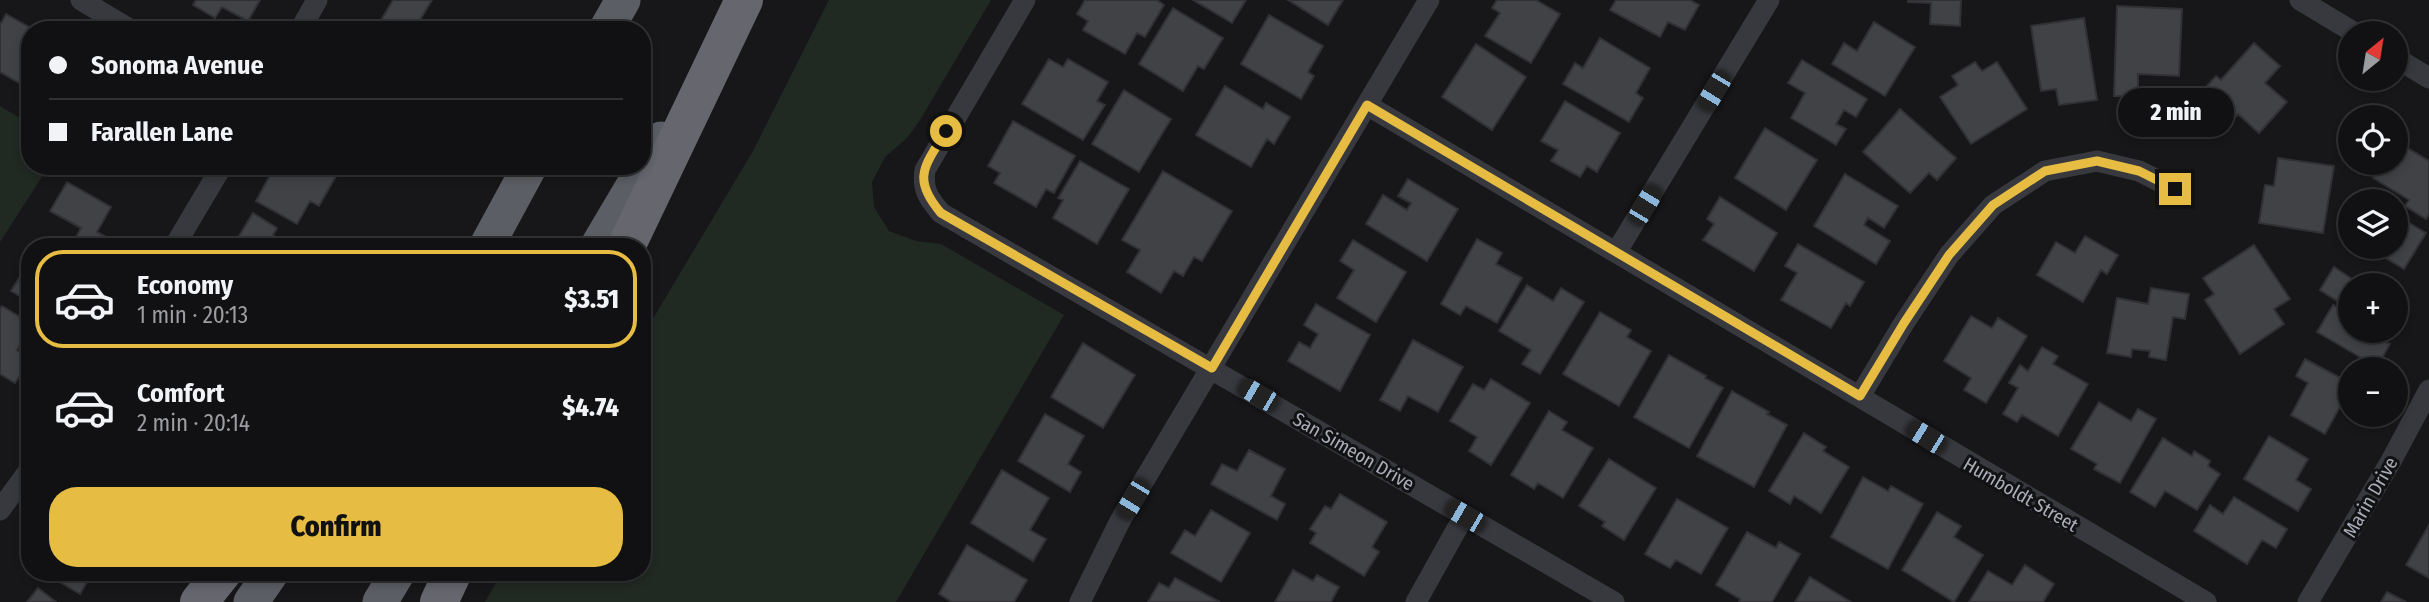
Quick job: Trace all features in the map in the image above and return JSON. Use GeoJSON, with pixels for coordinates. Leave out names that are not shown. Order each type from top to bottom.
{"type":"FeatureCollection","features":[{"type":"Feature","properties":{"kind":"highway"},"geometry":{"type":"LineString","coordinates":[[611,21],[623,0]]}},
{"type":"Feature","properties":{"kind":"highway"},"geometry":{"type":"LineString","coordinates":[[651,156],[744,0]]}},
{"type":"Feature","properties":{"kind":"highway"},"geometry":{"type":"LineString","coordinates":[[630,238],[744,0]]}},
{"type":"Feature","properties":{"kind":"highway"},"geometry":{"type":"LineString","coordinates":[[491,238],[525,175]]}},
{"type":"Feature","properties":{"kind":"highway"},"geometry":{"type":"LineString","coordinates":[[602,238],[640,175]]}},
{"type":"Feature","properties":{"kind":"highway"},"geometry":{"type":"LineString","coordinates":[[199,602],[216,581]]}},
{"type":"Feature","properties":{"kind":"highway"},"geometry":{"type":"LineString","coordinates":[[251,602],[266,581]]}},
{"type":"Feature","properties":{"kind":"highway"},"geometry":{"type":"LineString","coordinates":[[380,602],[393,581]]}},
{"type":"Feature","properties":{"kind":"highway"},"geometry":{"type":"LineString","coordinates":[[439,602],[449,581]]}},
{"type":"Feature","properties":{"kind":"street"},"geometry":{"type":"LineString","coordinates":[[81,0],[116,21]]}},
{"type":"Feature","properties":{"kind":"street"},"geometry":{"type":"LineString","coordinates":[[305,21],[317,0]]}},
{"type":"Feature","properties":{"kind":"street","name":"San Simeon Drive"},"geometry":{"type":"LineString","coordinates":[[1025,0],[925,170],[922,185],[941,213],[1614,602]]}},
{"type":"Feature","properties":{"kind":"street"},"geometry":{"type":"LineString","coordinates":[[1080,602],[1120,521],[1429,0]]}},
{"type":"Feature","properties":{"kind":"street"},"geometry":{"type":"LineString","coordinates":[[1617,251],[1769,0]]}},
{"type":"Feature","properties":{"kind":"street"},"geometry":{"type":"LineString","coordinates":[[2300,0],[2338,23]]}},
{"type":"Feature","properties":{"kind":"street"},"geometry":{"type":"LineString","coordinates":[[2408,65],[2429,78]]}},
{"type":"Feature","properties":{"kind":"street","name":"Humboldt Street"},"geometry":{"type":"LineString","coordinates":[[1367,105],[2206,602]]}},
{"type":"Feature","properties":{"kind":"street"},"geometry":{"type":"LineString","coordinates":[[1860,396],[1949,255],[1993,205],[2045,171],[2097,161],[2139,171],[2175,189]]}},
{"type":"Feature","properties":{"kind":"street"},"geometry":{"type":"LineString","coordinates":[[179,238],[217,175]]}},
{"type":"Feature","properties":{"kind":"street","name":"Marin Drive"},"geometry":{"type":"LineString","coordinates":[[2308,602],[2391,461],[2429,390]]}},
{"type":"Feature","properties":{"kind":"street"},"geometry":{"type":"LineString","coordinates":[[0,510],[21,481]]}},
{"type":"Feature","properties":{"kind":"street"},"geometry":{"type":"LineString","coordinates":[[1416,602],[1465,516]]}},
{"type":"Feature","properties":{"kind":"shaded area"},"geometry":{"type":"Polygon","coordinates":[[[829,0],[991,0],[920,120],[907,138],[885,157],[872,182],[874,207],[889,231],[916,241],[941,244],[1064,315],[896,602],[485,602],[497,581],[651,581],[651,322],[753,151],[829,0]]]}},
{"type":"Feature","properties":{"kind":"shaded area"},"geometry":{"type":"Polygon","coordinates":[[[0,106],[21,119],[21,175],[43,175],[0,242],[0,106]]]}},
{"type":"Feature","properties":{"kind":"building"},"geometry":{"type":"Polygon","coordinates":[[[196,0],[260,0],[248,21],[222,7],[215,18],[193,5],[196,0]]]}},
{"type":"Feature","properties":{"kind":"building"},"geometry":{"type":"Polygon","coordinates":[[[393,0],[432,0],[419,21],[381,21],[393,0]]]}},
{"type":"Feature","properties":{"kind":"building"},"geometry":{"type":"Polygon","coordinates":[[[1085,0],[1157,0],[1164,5],[1145,37],[1137,33],[1125,54],[1083,30],[1088,21],[1077,14],[1085,0]]]}},
{"type":"Feature","properties":{"kind":"building"},"geometry":{"type":"Polygon","coordinates":[[[1193,0],[1246,0],[1232,23],[1193,0]]]}},
{"type":"Feature","properties":{"kind":"building"},"geometry":{"type":"Polygon","coordinates":[[[1288,0],[1343,0],[1328,25],[1288,0]]]}},
{"type":"Feature","properties":{"kind":"building"},"geometry":{"type":"Polygon","coordinates":[[[1497,0],[1536,0],[1560,14],[1531,63],[1485,36],[1500,13],[1492,8],[1497,0]]]}},
{"type":"Feature","properties":{"kind":"building"},"geometry":{"type":"Polygon","coordinates":[[[1616,0],[1690,0],[1699,5],[1685,30],[1668,22],[1660,37],[1610,10],[1616,0]]]}},
{"type":"Feature","properties":{"kind":"building"},"geometry":{"type":"Polygon","coordinates":[[[1908,0],[1961,0],[1960,26],[1930,24],[1931,3],[1908,0]]]}},
{"type":"Feature","properties":{"kind":"building"},"geometry":{"type":"Polygon","coordinates":[[[2117,6],[2182,9],[2179,76],[2138,74],[2138,97],[2114,96],[2117,6]]]}},
{"type":"Feature","properties":{"kind":"building"},"geometry":{"type":"Polygon","coordinates":[[[1173,8],[1223,38],[1204,69],[1198,66],[1183,91],[1139,64],[1173,8]]]}},
{"type":"Feature","properties":{"kind":"building"},"geometry":{"type":"Polygon","coordinates":[[[6,14],[21,22],[21,84],[0,72],[0,25],[6,14]]]}},
{"type":"Feature","properties":{"kind":"building"},"geometry":{"type":"Polygon","coordinates":[[[1269,15],[1323,46],[1308,72],[1314,76],[1301,99],[1241,64],[1269,15]]]}},
{"type":"Feature","properties":{"kind":"building"},"geometry":{"type":"Polygon","coordinates":[[[2084,18],[2097,100],[2059,105],[2056,89],[2041,91],[2031,26],[2084,18]]]}},
{"type":"Feature","properties":{"kind":"building"},"geometry":{"type":"Polygon","coordinates":[[[1874,22],[1915,47],[1885,96],[1832,64],[1844,43],[1857,51],[1874,22]]]}},
{"type":"Feature","properties":{"kind":"building"},"geometry":{"type":"Polygon","coordinates":[[[1600,38],[1650,68],[1636,93],[1643,98],[1629,122],[1563,84],[1575,63],[1583,68],[1600,38]]]}},
{"type":"Feature","properties":{"kind":"building"},"geometry":{"type":"Polygon","coordinates":[[[2254,43],[2280,66],[2265,83],[2287,102],[2259,133],[2238,114],[2229,124],[2197,97],[2216,76],[2221,80],[2254,43]]]}},
{"type":"Feature","properties":{"kind":"building"},"geometry":{"type":"Polygon","coordinates":[[[1476,44],[1526,77],[1492,130],[1442,97],[1476,44]]]}},
{"type":"Feature","properties":{"kind":"building"},"geometry":{"type":"Polygon","coordinates":[[[1049,59],[1063,67],[1068,59],[1108,82],[1097,101],[1105,105],[1083,140],[1022,104],[1049,59]]]}},
{"type":"Feature","properties":{"kind":"building"},"geometry":{"type":"Polygon","coordinates":[[[1802,60],[1867,99],[1856,117],[1844,110],[1836,124],[1846,129],[1836,145],[1791,118],[1805,93],[1788,83],[1802,60]]]}},
{"type":"Feature","properties":{"kind":"building"},"geometry":{"type":"Polygon","coordinates":[[[1975,62],[1982,71],[1997,62],[2027,109],[1971,144],[1940,97],[1958,85],[1952,76],[1975,62]]]}},
{"type":"Feature","properties":{"kind":"building"},"geometry":{"type":"Polygon","coordinates":[[[1225,86],[1263,109],[1266,103],[1290,117],[1274,144],[1267,139],[1251,167],[1196,135],[1225,86]]]}},
{"type":"Feature","properties":{"kind":"building"},"geometry":{"type":"Polygon","coordinates":[[[1124,90],[1171,119],[1139,172],[1092,144],[1124,90]]]}},
{"type":"Feature","properties":{"kind":"building"},"geometry":{"type":"Polygon","coordinates":[[[1565,101],[1620,133],[1597,172],[1587,166],[1580,177],[1551,161],[1558,150],[1541,141],[1565,101]]]}},
{"type":"Feature","properties":{"kind":"building"},"geometry":{"type":"Polygon","coordinates":[[[1900,109],[1956,158],[1937,180],[1929,173],[1910,193],[1863,152],[1900,109]]]}},
{"type":"Feature","properties":{"kind":"building"},"geometry":{"type":"Polygon","coordinates":[[[1013,121],[1075,156],[1054,193],[1046,189],[1036,207],[994,183],[1000,173],[988,166],[1013,121]]]}},
{"type":"Feature","properties":{"kind":"building"},"geometry":{"type":"Polygon","coordinates":[[[1765,128],[1817,160],[1786,210],[1735,178],[1765,128]]]}},
{"type":"Feature","properties":{"kind":"building"},"geometry":{"type":"Polygon","coordinates":[[[2408,148],[2429,161],[2429,214],[2426,219],[2408,208],[2408,189],[2391,189],[2373,178],[2375,175],[2408,175],[2408,148]]]}},
{"type":"Feature","properties":{"kind":"building"},"geometry":{"type":"Polygon","coordinates":[[[2278,158],[2334,166],[2323,233],[2259,223],[2265,185],[2274,186],[2278,158]]]}},
{"type":"Feature","properties":{"kind":"building"},"geometry":{"type":"Polygon","coordinates":[[[1080,161],[1129,189],[1097,244],[1053,218],[1063,200],[1058,198],[1080,161]]]}},
{"type":"Feature","properties":{"kind":"building"},"geometry":{"type":"Polygon","coordinates":[[[1163,171],[1232,211],[1202,261],[1194,257],[1183,276],[1174,271],[1161,293],[1127,272],[1140,250],[1122,240],[1163,171]]]}},
{"type":"Feature","properties":{"kind":"building"},"geometry":{"type":"Polygon","coordinates":[[[1845,174],[1898,206],[1884,228],[1868,218],[1864,225],[1890,241],[1876,264],[1814,226],[1845,174]]]}},
{"type":"Feature","properties":{"kind":"building"},"geometry":{"type":"Polygon","coordinates":[[[270,175],[336,176],[319,206],[310,201],[297,224],[256,201],[270,175]]]}},
{"type":"Feature","properties":{"kind":"building"},"geometry":{"type":"Polygon","coordinates":[[[1408,179],[1458,209],[1427,261],[1366,224],[1383,195],[1407,210],[1411,203],[1398,196],[1408,179]]]}},
{"type":"Feature","properties":{"kind":"building"},"geometry":{"type":"Polygon","coordinates":[[[67,182],[111,207],[97,232],[108,238],[76,238],[81,228],[50,211],[67,182]]]}},
{"type":"Feature","properties":{"kind":"building"},"geometry":{"type":"Polygon","coordinates":[[[1720,197],[1777,233],[1754,271],[1703,240],[1714,224],[1707,219],[1720,197]]]}},
{"type":"Feature","properties":{"kind":"building"},"geometry":{"type":"Polygon","coordinates":[[[253,213],[277,228],[273,235],[278,238],[239,236],[253,213]]]}},
{"type":"Feature","properties":{"kind":"building"},"geometry":{"type":"Polygon","coordinates":[[[2408,222],[2426,233],[2404,269],[2387,259],[2408,259],[2408,222]]]}},
{"type":"Feature","properties":{"kind":"building"},"geometry":{"type":"Polygon","coordinates":[[[2085,236],[2118,255],[2107,274],[2101,270],[2083,302],[2037,275],[2056,242],[2075,253],[2085,236]]]}},
{"type":"Feature","properties":{"kind":"building"},"geometry":{"type":"Polygon","coordinates":[[[1477,239],[1502,253],[1496,264],[1522,278],[1497,323],[1466,306],[1460,315],[1441,304],[1477,239]]]}},
{"type":"Feature","properties":{"kind":"building"},"geometry":{"type":"Polygon","coordinates":[[[1353,240],[1406,272],[1376,322],[1337,298],[1354,270],[1340,261],[1353,240]]]}},
{"type":"Feature","properties":{"kind":"building"},"geometry":{"type":"Polygon","coordinates":[[[1798,244],[1864,282],[1850,306],[1846,303],[1831,328],[1781,300],[1797,273],[1785,266],[1798,244]]]}},
{"type":"Feature","properties":{"kind":"building"},"geometry":{"type":"Polygon","coordinates":[[[2254,245],[2290,299],[2274,309],[2284,324],[2240,354],[2205,300],[2214,294],[2203,278],[2254,245]]]}},
{"type":"Feature","properties":{"kind":"building"},"geometry":{"type":"Polygon","coordinates":[[[2334,267],[2343,273],[2338,273],[2337,301],[2320,290],[2334,267]]]}},
{"type":"Feature","properties":{"kind":"building"},"geometry":{"type":"Polygon","coordinates":[[[21,275],[21,297],[11,291],[21,275]]]}},
{"type":"Feature","properties":{"kind":"building"},"geometry":{"type":"Polygon","coordinates":[[[1527,285],[1553,301],[1561,288],[1584,302],[1540,374],[1522,364],[1531,350],[1499,331],[1527,285]]]}},
{"type":"Feature","properties":{"kind":"building"},"geometry":{"type":"Polygon","coordinates":[[[2151,288],[2189,294],[2185,319],[2173,317],[2166,360],[2149,357],[2150,351],[2132,349],[2131,357],[2107,353],[2117,298],[2148,304],[2151,288]]]}},
{"type":"Feature","properties":{"kind":"building"},"geometry":{"type":"Polygon","coordinates":[[[1316,304],[1370,335],[1340,391],[1288,361],[1299,342],[1310,348],[1318,334],[1304,325],[1316,304]]]}},
{"type":"Feature","properties":{"kind":"building"},"geometry":{"type":"Polygon","coordinates":[[[2333,305],[2338,308],[2338,343],[2390,344],[2383,357],[2360,357],[2317,332],[2333,305]]]}},
{"type":"Feature","properties":{"kind":"building"},"geometry":{"type":"Polygon","coordinates":[[[2,306],[21,318],[21,344],[17,350],[21,353],[21,374],[15,383],[0,374],[2,306]]]}},
{"type":"Feature","properties":{"kind":"building"},"geometry":{"type":"Polygon","coordinates":[[[1600,312],[1631,330],[1627,337],[1651,351],[1619,406],[1563,374],[1600,312]]]}},
{"type":"Feature","properties":{"kind":"building"},"geometry":{"type":"Polygon","coordinates":[[[1971,316],[1992,328],[1998,318],[2027,336],[1986,403],[1964,390],[1971,378],[1944,361],[1971,316]]]}},
{"type":"Feature","properties":{"kind":"building"},"geometry":{"type":"Polygon","coordinates":[[[1413,340],[1463,367],[1438,412],[1408,396],[1400,411],[1380,400],[1413,340]]]}},
{"type":"Feature","properties":{"kind":"building"},"geometry":{"type":"Polygon","coordinates":[[[1083,343],[1135,375],[1103,428],[1051,397],[1083,343]]]}},
{"type":"Feature","properties":{"kind":"building"},"geometry":{"type":"Polygon","coordinates":[[[2042,347],[2058,356],[2053,364],[2088,384],[2058,436],[2022,415],[2017,422],[2003,414],[2018,388],[2009,383],[2020,365],[2028,371],[2042,347]]]}},
{"type":"Feature","properties":{"kind":"building"},"geometry":{"type":"Polygon","coordinates":[[[1669,355],[1723,388],[1689,448],[1634,417],[1669,355]]]}},
{"type":"Feature","properties":{"kind":"building"},"geometry":{"type":"Polygon","coordinates":[[[2305,359],[2338,377],[2338,410],[2325,434],[2291,415],[2308,383],[2296,376],[2305,359]]]}},
{"type":"Feature","properties":{"kind":"building"},"geometry":{"type":"Polygon","coordinates":[[[1491,379],[1530,403],[1491,465],[1469,451],[1477,437],[1450,421],[1473,384],[1484,390],[1491,379]]]}},
{"type":"Feature","properties":{"kind":"building"},"geometry":{"type":"Polygon","coordinates":[[[1732,391],[1787,425],[1754,487],[1697,456],[1732,391]]]}},
{"type":"Feature","properties":{"kind":"building"},"geometry":{"type":"Polygon","coordinates":[[[2099,402],[2131,421],[2138,409],[2156,419],[2120,483],[2094,469],[2097,464],[2071,449],[2099,402]]]}},
{"type":"Feature","properties":{"kind":"building"},"geometry":{"type":"Polygon","coordinates":[[[1549,411],[1567,422],[1562,430],[1593,448],[1563,498],[1538,483],[1534,489],[1511,475],[1549,411]]]}},
{"type":"Feature","properties":{"kind":"building"},"geometry":{"type":"Polygon","coordinates":[[[1045,414],[1084,436],[1068,464],[1081,472],[1070,492],[1018,461],[1045,414]]]}},
{"type":"Feature","properties":{"kind":"building"},"geometry":{"type":"Polygon","coordinates":[[[1804,433],[1826,447],[1823,451],[1849,467],[1821,513],[1794,496],[1790,504],[1769,491],[1804,433]]]}},
{"type":"Feature","properties":{"kind":"building"},"geometry":{"type":"Polygon","coordinates":[[[2269,436],[2308,459],[2296,480],[2311,489],[2298,511],[2244,479],[2269,436]]]}},
{"type":"Feature","properties":{"kind":"building"},"geometry":{"type":"Polygon","coordinates":[[[2163,438],[2192,456],[2194,451],[2210,461],[2208,466],[2220,474],[2197,510],[2165,491],[2155,507],[2130,492],[2163,438]]]}},
{"type":"Feature","properties":{"kind":"building"},"geometry":{"type":"Polygon","coordinates":[[[1249,450],[1285,469],[1271,496],[1285,504],[1277,520],[1211,484],[1222,464],[1237,471],[1249,450]]]}},
{"type":"Feature","properties":{"kind":"building"},"geometry":{"type":"Polygon","coordinates":[[[1609,459],[1656,488],[1624,540],[1602,526],[1605,522],[1579,506],[1609,459]]]}},
{"type":"Feature","properties":{"kind":"building"},"geometry":{"type":"Polygon","coordinates":[[[1002,470],[1049,498],[1030,530],[1046,539],[1033,561],[971,523],[1002,470]]]}},
{"type":"Feature","properties":{"kind":"building"},"geometry":{"type":"Polygon","coordinates":[[[1863,477],[1888,491],[1891,486],[1923,504],[1888,569],[1831,537],[1863,477]]]}},
{"type":"Feature","properties":{"kind":"building"},"geometry":{"type":"Polygon","coordinates":[[[1340,494],[1387,522],[1372,547],[1379,552],[1364,576],[1310,543],[1316,533],[1310,529],[1325,506],[1331,509],[1340,494]]]}},
{"type":"Feature","properties":{"kind":"building"},"geometry":{"type":"Polygon","coordinates":[[[2234,497],[2287,529],[2276,548],[2262,540],[2247,564],[2194,531],[2210,505],[2223,514],[2234,497]]]}},
{"type":"Feature","properties":{"kind":"building"},"geometry":{"type":"Polygon","coordinates":[[[1677,499],[1728,528],[1701,574],[1676,560],[1670,568],[1645,554],[1677,499]]]}},
{"type":"Feature","properties":{"kind":"building"},"geometry":{"type":"Polygon","coordinates":[[[1211,510],[1250,533],[1221,582],[1171,553],[1185,530],[1195,536],[1211,510]]]}},
{"type":"Feature","properties":{"kind":"building"},"geometry":{"type":"Polygon","coordinates":[[[1937,512],[1961,526],[1954,537],[1983,555],[1954,602],[1902,570],[1937,512]]]}},
{"type":"Feature","properties":{"kind":"building"},"geometry":{"type":"Polygon","coordinates":[[[2429,525],[2429,578],[2406,565],[2429,525]]]}},
{"type":"Feature","properties":{"kind":"building"},"geometry":{"type":"Polygon","coordinates":[[[1747,532],[1776,548],[1779,542],[1800,554],[1772,602],[1739,602],[1740,599],[1716,585],[1747,532]]]}},
{"type":"Feature","properties":{"kind":"building"},"geometry":{"type":"Polygon","coordinates":[[[967,545],[1027,580],[1014,602],[952,602],[939,594],[967,545]]]}},
{"type":"Feature","properties":{"kind":"building"},"geometry":{"type":"Polygon","coordinates":[[[2025,565],[2054,584],[2043,602],[1969,602],[1988,571],[2012,585],[2025,565]]]}},
{"type":"Feature","properties":{"kind":"building"},"geometry":{"type":"Polygon","coordinates":[[[1293,570],[1313,581],[1317,575],[1339,587],[1331,602],[1275,602],[1293,570]]]}},
{"type":"Feature","properties":{"kind":"building"},"geometry":{"type":"Polygon","coordinates":[[[1810,577],[1851,602],[1795,602],[1810,577]]]}},
{"type":"Feature","properties":{"kind":"building"},"geometry":{"type":"Polygon","coordinates":[[[1175,578],[1220,602],[1148,602],[1159,583],[1169,588],[1175,578]]]}},
{"type":"Feature","properties":{"kind":"building"},"geometry":{"type":"Polygon","coordinates":[[[58,581],[88,581],[80,594],[58,581]]]}},
{"type":"Feature","properties":{"kind":"building"},"geometry":{"type":"Polygon","coordinates":[[[38,588],[56,602],[27,602],[38,588]]]}},
{"type":"Feature","properties":{"kind":"building"},"geometry":{"type":"Polygon","coordinates":[[[2387,592],[2406,602],[2381,602],[2387,592]]]}},
{"type":"Feature","properties":{"kind":"route"},"geometry":{"type":"LineString","coordinates":[[946,131],[925,170],[922,185],[941,213],[1212,368],[1367,105],[1860,396],[1949,255],[1993,205],[2045,171],[2097,161],[2139,171],[2175,189]]}}]}
